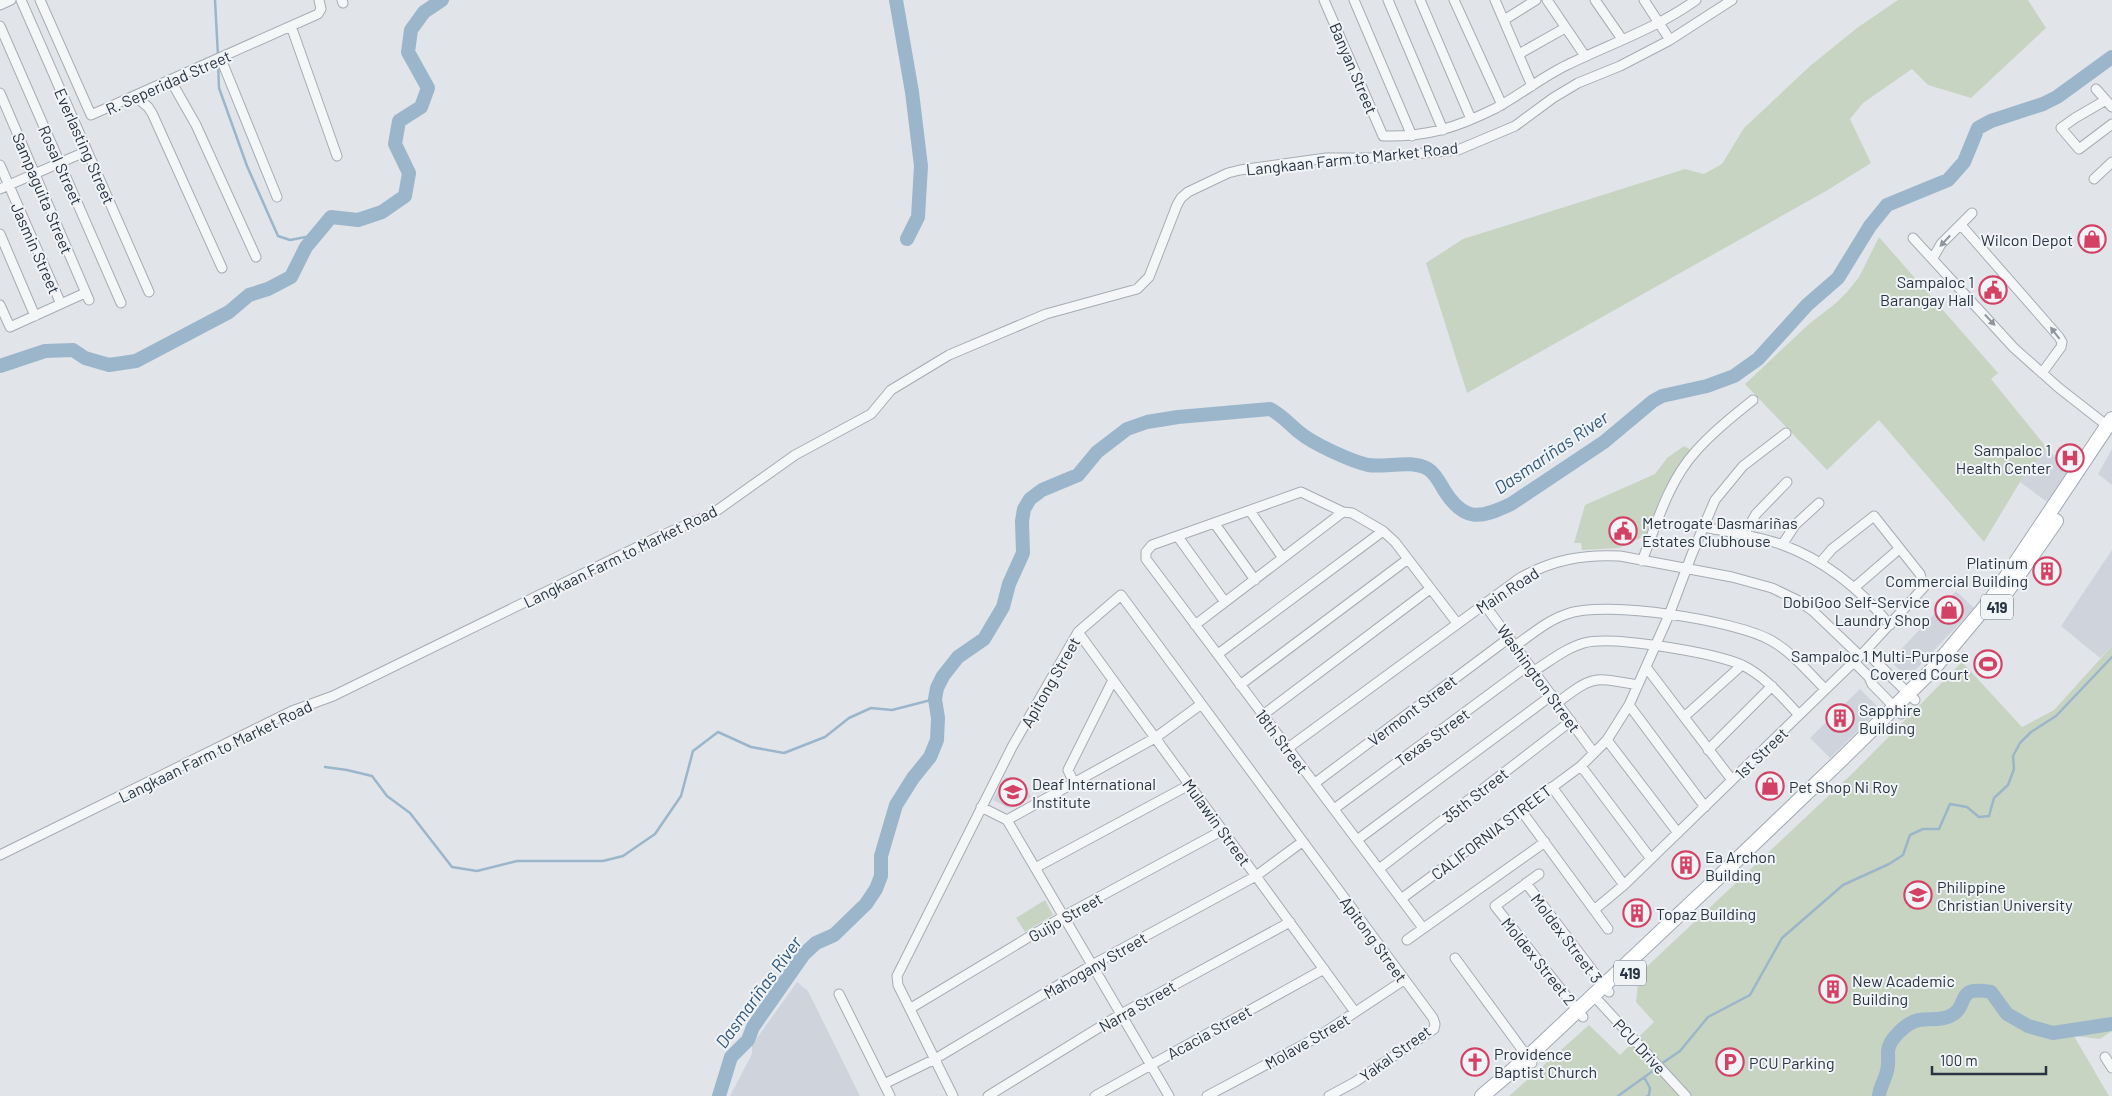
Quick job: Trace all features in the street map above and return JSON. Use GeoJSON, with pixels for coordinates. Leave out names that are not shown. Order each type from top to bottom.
{"type":"FeatureCollection","features":[{"type":"Feature","properties":{"kind":"main road","name":"419"},"geometry":{"type":"LineString","coordinates":[[1497,1096],[1530,1060],[1816,796],[1912,696],[1954,646],[1994,603],[2111,427]]}},
{"type":"Feature","properties":{"kind":"main road","name":"419"},"geometry":{"type":"LineString","coordinates":[[1482,1096],[1530,1060]]}},
{"type":"Feature","properties":{"kind":"street"},"geometry":{"type":"LineString","coordinates":[[0,5],[12,0]]}},
{"type":"Feature","properties":{"kind":"street","name":"Everlasting Street"},"geometry":{"type":"LineString","coordinates":[[21,0],[149,292]]}},
{"type":"Feature","properties":{"kind":"street","name":"R. Seperidad Street"},"geometry":{"type":"LineString","coordinates":[[40,0],[89,114],[94,115],[318,14],[321,9],[319,0]]}},
{"type":"Feature","properties":{"kind":"street","name":"Banyan Street"},"geometry":{"type":"LineString","coordinates":[[1324,0],[1383,136],[1412,136]]}},
{"type":"Feature","properties":{"kind":"street"},"geometry":{"type":"LineString","coordinates":[[1354,0],[1412,136],[1443,130],[1471,119],[1502,104],[1585,56],[1660,22],[1692,1]]}},
{"type":"Feature","properties":{"kind":"street"},"geometry":{"type":"LineString","coordinates":[[1388,0],[1443,130]]}},
{"type":"Feature","properties":{"kind":"street"},"geometry":{"type":"LineString","coordinates":[[1420,0],[1471,119]]}},
{"type":"Feature","properties":{"kind":"street"},"geometry":{"type":"LineString","coordinates":[[1454,0],[1502,104]]}},
{"type":"Feature","properties":{"kind":"street"},"geometry":{"type":"LineString","coordinates":[[1495,0],[1532,86]]}},
{"type":"Feature","properties":{"kind":"street"},"geometry":{"type":"LineString","coordinates":[[1504,20],[1536,0]]}},
{"type":"Feature","properties":{"kind":"street"},"geometry":{"type":"LineString","coordinates":[[1547,0],[1585,56]]}},
{"type":"Feature","properties":{"kind":"street"},"geometry":{"type":"LineString","coordinates":[[1595,0],[1622,39]]}},
{"type":"Feature","properties":{"kind":"street"},"geometry":{"type":"LineString","coordinates":[[1644,0],[1670,40]]}},
{"type":"Feature","properties":{"kind":"street","name":"Langkaan Farm to Market Road"},"geometry":{"type":"LineString","coordinates":[[0,855],[292,711],[333,696],[658,537],[701,520],[766,477],[795,455],[872,414],[891,390],[969,346],[1057,310],[1137,289],[1148,277],[1176,205],[1188,192],[1228,173],[1240,170],[1326,158],[1370,158],[1458,150],[1514,126],[1578,83],[1620,66],[1670,40],[1732,0]]}},
{"type":"Feature","properties":{"kind":"street","name":"Rosal Street"},"geometry":{"type":"LineString","coordinates":[[0,26],[121,303]]}},
{"type":"Feature","properties":{"kind":"street"},"geometry":{"type":"LineString","coordinates":[[291,26],[337,156]]}},
{"type":"Feature","properties":{"kind":"street"},"geometry":{"type":"LineString","coordinates":[[1519,54],[1565,28]]}},
{"type":"Feature","properties":{"kind":"street"},"geometry":{"type":"LineString","coordinates":[[221,58],[277,196]]}},
{"type":"Feature","properties":{"kind":"street"},"geometry":{"type":"LineString","coordinates":[[170,80],[196,125],[256,257]]}},
{"type":"Feature","properties":{"kind":"street"},"geometry":{"type":"LineString","coordinates":[[2096,89],[2109,103],[2075,118],[2061,128],[2079,149],[2112,124]]}},
{"type":"Feature","properties":{"kind":"street","name":"Sampaguita Street"},"geometry":{"type":"LineString","coordinates":[[0,93],[87,297],[61,304]]}},
{"type":"Feature","properties":{"kind":"street"},"geometry":{"type":"LineString","coordinates":[[135,96],[148,107],[152,114],[222,268]]}},
{"type":"Feature","properties":{"kind":"street"},"geometry":{"type":"LineString","coordinates":[[4,187],[87,151]]}},
{"type":"Feature","properties":{"kind":"street"},"geometry":{"type":"LineString","coordinates":[[2094,178],[2112,162]]}},
{"type":"Feature","properties":{"kind":"street","name":"Jasmin Street"},"geometry":{"type":"LineString","coordinates":[[0,165],[4,187],[61,304]]}},
{"type":"Feature","properties":{"kind":"street"},"geometry":{"type":"LineString","coordinates":[[1933,258],[1941,244],[1972,213]]}},
{"type":"Feature","properties":{"kind":"street"},"geometry":{"type":"LineString","coordinates":[[1960,225],[2062,342],[2061,347],[2042,373]]}},
{"type":"Feature","properties":{"kind":"street"},"geometry":{"type":"LineString","coordinates":[[0,234],[35,316]]}},
{"type":"Feature","properties":{"kind":"street"},"geometry":{"type":"LineString","coordinates":[[1912,238],[1933,258],[2014,348],[2042,373],[2111,427]]}},
{"type":"Feature","properties":{"kind":"street"},"geometry":{"type":"LineString","coordinates":[[0,306],[10,327],[61,304]]}},
{"type":"Feature","properties":{"kind":"street"},"geometry":{"type":"LineString","coordinates":[[1642,561],[1663,505],[1687,462],[1705,441],[1753,400]]}},
{"type":"Feature","properties":{"kind":"street"},"geometry":{"type":"LineString","coordinates":[[1678,833],[1607,740],[1629,706],[1656,646],[1703,527],[1716,500],[1734,476],[1754,456],[1786,432]]}},
{"type":"Feature","properties":{"kind":"street"},"geometry":{"type":"LineString","coordinates":[[1744,535],[1756,514],[1787,482]]}},
{"type":"Feature","properties":{"kind":"street"},"geometry":{"type":"LineString","coordinates":[[1225,602],[1178,537],[1301,492],[1343,512],[1352,513],[1383,531],[1395,542],[1457,623]]}},
{"type":"Feature","properties":{"kind":"street"},"geometry":{"type":"LineString","coordinates":[[1782,545],[1795,525],[1819,503]]}},
{"type":"Feature","properties":{"kind":"street"},"geometry":{"type":"LineString","coordinates":[[1250,511],[1283,558]]}},
{"type":"Feature","properties":{"kind":"street"},"geometry":{"type":"LineString","coordinates":[[1195,625],[1343,512]]}},
{"type":"Feature","properties":{"kind":"street"},"geometry":{"type":"LineString","coordinates":[[1820,564],[1832,549],[1874,516],[1899,548],[1855,587]]}},
{"type":"Feature","properties":{"kind":"street"},"geometry":{"type":"LineString","coordinates":[[1215,524],[1255,580]]}},
{"type":"Feature","properties":{"kind":"street"},"geometry":{"type":"LineString","coordinates":[[1703,527],[1782,545],[1820,564],[1855,587],[1890,625]]}},
{"type":"Feature","properties":{"kind":"street"},"geometry":{"type":"LineString","coordinates":[[1218,654],[1383,531]]}},
{"type":"Feature","properties":{"kind":"street","name":"18th Street"},"geometry":{"type":"LineString","coordinates":[[1178,537],[1152,545],[1146,552],[1146,559],[1423,928]]}},
{"type":"Feature","properties":{"kind":"street","name":"1st Street"},"geometry":{"type":"LineString","coordinates":[[1594,910],[1624,885],[1860,656],[1922,591],[1924,582],[1920,574],[1899,548]]}},
{"type":"Feature","properties":{"kind":"street","name":"Main Road"},"geometry":{"type":"LineString","coordinates":[[1288,748],[1520,578],[1558,561],[1585,556],[1604,555],[1749,581],[1793,598],[1824,620],[1860,656],[1912,696]]}},
{"type":"Feature","properties":{"kind":"street"},"geometry":{"type":"LineString","coordinates":[[1240,685],[1408,559]]}},
{"type":"Feature","properties":{"kind":"street"},"geometry":{"type":"LineString","coordinates":[[1263,715],[1430,589]]}},
{"type":"Feature","properties":{"kind":"street","name":"Apitong Street"},"geometry":{"type":"LineString","coordinates":[[953,1096],[898,985],[897,976],[1012,747],[1078,632],[1121,595],[1200,705],[1433,1018],[1435,1024]]}},
{"type":"Feature","properties":{"kind":"street","name":"Washington Street"},"geometry":{"type":"LineString","coordinates":[[1484,604],[1594,753]]}},
{"type":"Feature","properties":{"kind":"street"},"geometry":{"type":"LineString","coordinates":[[1516,646],[1551,620],[1581,610],[1610,608],[1669,615],[1744,629],[1771,640],[1793,656],[1825,689]]}},
{"type":"Feature","properties":{"kind":"street","name":"Mulawin Street"},"geometry":{"type":"LineString","coordinates":[[1078,632],[1356,1012]]}},
{"type":"Feature","properties":{"kind":"street","name":"Vermont Street"},"geometry":{"type":"LineString","coordinates":[[1315,783],[1509,638]]}},
{"type":"Feature","properties":{"kind":"street","name":"Texas Street"},"geometry":{"type":"LineString","coordinates":[[1334,809],[1532,668],[1584,643],[1600,640],[1656,646],[1703,654],[1742,665],[1772,686],[1799,715]]}},
{"type":"Feature","properties":{"kind":"street","name":"Main Road"},"geometry":{"type":"LineString","coordinates":[[1860,656],[1872,684],[1898,711]]}},
{"type":"Feature","properties":{"kind":"street"},"geometry":{"type":"LineString","coordinates":[[1684,717],[1742,665]]}},
{"type":"Feature","properties":{"kind":"street"},"geometry":{"type":"LineString","coordinates":[[1646,667],[1732,780]]}},
{"type":"Feature","properties":{"kind":"street"},"geometry":{"type":"LineString","coordinates":[[1357,840],[1555,699],[1584,683],[1594,679],[1605,679],[1638,685]]}},
{"type":"Feature","properties":{"kind":"street"},"geometry":{"type":"LineString","coordinates":[[1074,783],[1068,770],[1113,680]]}},
{"type":"Feature","properties":{"kind":"street"},"geometry":{"type":"LineString","coordinates":[[1708,750],[1772,686]]}},
{"type":"Feature","properties":{"kind":"street"},"geometry":{"type":"LineString","coordinates":[[1007,820],[1155,738],[1200,705]]}},
{"type":"Feature","properties":{"kind":"street"},"geometry":{"type":"LineString","coordinates":[[1629,706],[1704,807]]}},
{"type":"Feature","properties":{"kind":"street","name":"35th Street"},"geometry":{"type":"LineString","coordinates":[[1379,869],[1571,722]]}},
{"type":"Feature","properties":{"kind":"street","name":"CALIFORNIA STREET"},"geometry":{"type":"LineString","coordinates":[[1402,899],[1520,809],[1581,766],[1607,740]]}},
{"type":"Feature","properties":{"kind":"street"},"geometry":{"type":"LineString","coordinates":[[1581,766],[1651,858]]}},
{"type":"Feature","properties":{"kind":"street"},"geometry":{"type":"LineString","coordinates":[[1035,868],[1189,785]]}},
{"type":"Feature","properties":{"kind":"street"},"geometry":{"type":"LineString","coordinates":[[1552,786],[1624,885]]}},
{"type":"Feature","properties":{"kind":"street"},"geometry":{"type":"LineString","coordinates":[[981,807],[1007,820],[1169,1096]]}},
{"type":"Feature","properties":{"kind":"street"},"geometry":{"type":"LineString","coordinates":[[1520,809],[1608,929]]}},
{"type":"Feature","properties":{"kind":"street","name":"Guijo Street"},"geometry":{"type":"LineString","coordinates":[[910,1008],[1064,916],[1223,830]]}},
{"type":"Feature","properties":{"kind":"street","name":"Mahogany Street"},"geometry":{"type":"LineString","coordinates":[[884,1084],[935,1059],[1092,965],[1256,876],[1302,842]]}},
{"type":"Feature","properties":{"kind":"street"},"geometry":{"type":"LineString","coordinates":[[1407,940],[1545,842]]}},
{"type":"Feature","properties":{"kind":"street"},"geometry":{"type":"LineString","coordinates":[[1526,884],[1539,874]]}},
{"type":"Feature","properties":{"kind":"street","name":"Moldex Street 3"},"geometry":{"type":"LineString","coordinates":[[1526,884],[1606,989]]}},
{"type":"Feature","properties":{"kind":"street","name":"Moldex Street 2"},"geometry":{"type":"LineString","coordinates":[[1526,884],[1495,906],[1581,1013]]}},
{"type":"Feature","properties":{"kind":"street","name":"Narra Street"},"geometry":{"type":"LineString","coordinates":[[988,1096],[1121,1014],[1290,922]]}},
{"type":"Feature","properties":{"kind":"street"},"geometry":{"type":"LineString","coordinates":[[1455,958],[1530,1060]]}},
{"type":"Feature","properties":{"kind":"street","name":"Acacia Street"},"geometry":{"type":"LineString","coordinates":[[1095,1096],[1324,969]]}},
{"type":"Feature","properties":{"kind":"street","name":"Molave Street"},"geometry":{"type":"LineString","coordinates":[[1207,1096],[1316,1038],[1404,980]]}},
{"type":"Feature","properties":{"kind":"street"},"geometry":{"type":"LineString","coordinates":[[839,994],[890,1096]]}},
{"type":"Feature","properties":{"kind":"street","name":"PCU Drive"},"geometry":{"type":"LineString","coordinates":[[1596,999],[1686,1096]]}},
{"type":"Feature","properties":{"kind":"street","name":"Yakal Street"},"geometry":{"type":"LineString","coordinates":[[1329,1096],[1355,1082],[1434,1029],[1435,1024]]}},
{"type":"Feature","properties":{"kind":"street"},"geometry":{"type":"LineString","coordinates":[[2105,1056],[2112,1068]]}},
{"type":"Feature","properties":{"kind":"shaded area"},"geometry":{"type":"Polygon","coordinates":[[[2047,448],[2068,471],[2047,502],[2020,482],[2047,448]]]}},
{"type":"Feature","properties":{"kind":"shaded area"},"geometry":{"type":"Polygon","coordinates":[[[2112,449],[2112,485],[2098,474],[2112,449]]]}},
{"type":"Feature","properties":{"kind":"shaded area"},"geometry":{"type":"Polygon","coordinates":[[[2112,550],[2112,646],[2100,658],[2061,626],[2112,550]]]}},
{"type":"Feature","properties":{"kind":"shaded area"},"geometry":{"type":"Polygon","coordinates":[[[1956,591],[1974,608],[1908,678],[1890,661],[1956,591]]]}},
{"type":"Feature","properties":{"kind":"shaded area"},"geometry":{"type":"Polygon","coordinates":[[[1860,689],[1880,709],[1830,758],[1810,738],[1860,689]]]}},
{"type":"Feature","properties":{"kind":"shaded area","name":"Deaf International Institute"},"geometry":{"type":"Polygon","coordinates":[[[1005,777],[1026,787],[1031,797],[1009,808],[993,800],[1005,777]]]}},
{"type":"Feature","properties":{"kind":"shaded area"},"geometry":{"type":"Polygon","coordinates":[[[797,982],[808,991],[860,1096],[730,1096],[752,1054],[752,1045],[797,982]]]}},
{"type":"Feature","properties":{"kind":"green space"},"geometry":{"type":"Polygon","coordinates":[[[1898,0],[2028,0],[2046,28],[1971,98],[1928,85],[1912,69],[1863,103],[1850,119],[1871,163],[1826,191],[1467,393],[1426,263],[1463,239],[1685,169],[1704,174],[1722,164],[1744,128],[1810,66],[1857,28],[1898,0]]]}},
{"type":"Feature","properties":{"kind":"green space"},"geometry":{"type":"Polygon","coordinates":[[[1879,237],[1998,373],[1991,379],[2047,448],[2020,482],[1984,542],[1879,420],[1827,470],[1745,384],[1809,324],[1847,292],[1859,277],[1879,237]]]}},
{"type":"Feature","properties":{"kind":"green space"},"geometry":{"type":"Polygon","coordinates":[[[1684,446],[1691,450],[1664,493],[1648,534],[1619,548],[1582,550],[1581,543],[1574,543],[1585,505],[1655,474],[1667,458],[1684,446]]]}},
{"type":"Feature","properties":{"kind":"green space","name":"Philippine Christian University"},"geometry":{"type":"Polygon","coordinates":[[[2112,646],[2112,1031],[2100,1039],[2074,1036],[2109,1096],[1509,1096],[1589,1025],[1620,1055],[1654,1022],[1636,1002],[1639,974],[1855,771],[1962,662],[2022,727],[2054,710],[2112,646]]]}},
{"type":"Feature","properties":{"kind":"green space"},"geometry":{"type":"Polygon","coordinates":[[[1045,900],[1053,915],[1025,932],[1016,918],[1045,900]]]}},
{"type":"Feature","properties":{"kind":"waterway"},"geometry":{"type":"LineString","coordinates":[[215,0],[218,56]]}},
{"type":"Feature","properties":{"kind":"waterway"},"geometry":{"type":"LineString","coordinates":[[0,366],[45,351],[73,350],[85,358],[109,365],[136,361],[229,312],[249,295],[268,289],[291,277],[306,247],[331,217],[358,220],[382,212],[405,196],[409,173],[395,144],[399,121],[421,107],[428,88],[408,52],[411,30],[424,12],[442,0]]}},
{"type":"Feature","properties":{"kind":"waterway"},"geometry":{"type":"LineString","coordinates":[[896,0],[912,92],[921,166],[918,217],[907,239]]}},
{"type":"Feature","properties":{"kind":"waterway","name":"Dasmariñas River"},"geometry":{"type":"LineString","coordinates":[[719,1096],[731,1057],[748,1040],[753,1027],[804,954],[816,943],[834,935],[866,904],[876,889],[881,876],[881,856],[896,805],[913,778],[930,757],[937,740],[938,718],[935,699],[937,688],[943,676],[958,657],[984,639],[1003,607],[1009,584],[1023,553],[1022,521],[1024,509],[1030,499],[1042,490],[1078,475],[1097,452],[1127,429],[1147,422],[1178,417],[1270,409],[1305,437],[1332,452],[1352,460],[1375,466],[1406,464],[1428,469],[1451,500],[1466,512],[1473,515],[1481,515],[1500,509],[1511,504],[1604,442],[1653,401],[1662,396],[1707,386],[1734,376],[1758,359],[1807,305],[1838,278],[1870,226],[1887,205],[1948,180],[1964,162],[1978,128],[1991,121],[2043,104],[2057,97],[2112,57]]}},
{"type":"Feature","properties":{"kind":"waterway"},"geometry":{"type":"LineString","coordinates":[[218,61],[219,88],[247,166],[278,236],[290,240],[316,235]]}},
{"type":"Feature","properties":{"kind":"waterway"},"geometry":{"type":"LineString","coordinates":[[1661,1064],[1680,1051],[1708,1017],[1750,995],[1782,938],[1843,885],[1889,864],[1903,855],[1910,835],[1923,829],[1939,829],[1950,804],[1967,807],[1979,817],[1989,816],[1994,798],[2008,785],[2014,769],[2013,756],[2020,743],[2031,732],[2056,716],[2112,657]]}},
{"type":"Feature","properties":{"kind":"waterway"},"geometry":{"type":"LineString","coordinates":[[325,767],[372,776],[387,796],[410,813],[452,867],[477,871],[517,861],[603,861],[623,856],[655,834],[681,796],[693,751],[718,732],[751,747],[784,753],[825,737],[849,718],[871,708],[892,710],[935,699]]}},
{"type":"Feature","properties":{"kind":"waterway"},"geometry":{"type":"LineString","coordinates":[[1879,1096],[1888,1068],[1889,1046],[1895,1036],[1914,1021],[1950,1016],[1956,1012],[1967,994],[1972,991],[1991,992],[2007,1014],[2028,1026],[2053,1033],[2112,1024]]}},
{"type":"Feature","properties":{"kind":"waterway"},"geometry":{"type":"LineString","coordinates":[[1618,1096],[1657,1068]]}},
{"type":"Feature","properties":{"kind":"waterway"},"geometry":{"type":"LineString","coordinates":[[1644,1077],[1650,1088],[1649,1095],[1647,1096]]}},
{"type":"Feature","properties":{"kind":"place","name":"Wilcon Depot"},"geometry":{"type":"Point","coordinates":[2092,239]}},
{"type":"Feature","properties":{"kind":"place","name":"Sampaloc 1 Barangay Hall"},"geometry":{"type":"Point","coordinates":[1993,290]}},
{"type":"Feature","properties":{"kind":"place","name":"Sampaloc 1 Health Center"},"geometry":{"type":"Point","coordinates":[2070,458]}},
{"type":"Feature","properties":{"kind":"place","name":"Metrogate Dasmariñas Estates Clubhouse"},"geometry":{"type":"Point","coordinates":[1623,531]}},
{"type":"Feature","properties":{"kind":"place","name":"Platinum Commercial Building"},"geometry":{"type":"Point","coordinates":[2047,571]}},
{"type":"Feature","properties":{"kind":"place","name":"DobiGoo Self-Service Laundry Shop"},"geometry":{"type":"Point","coordinates":[1949,610]}},
{"type":"Feature","properties":{"kind":"place","name":"Sampaloc 1 Multi-Purpose Covered Court"},"geometry":{"type":"Point","coordinates":[1988,664]}},
{"type":"Feature","properties":{"kind":"place","name":"Sapphire Building"},"geometry":{"type":"Point","coordinates":[1840,718]}},
{"type":"Feature","properties":{"kind":"place","name":"Pet Shop Ni Roy"},"geometry":{"type":"Point","coordinates":[1770,786]}},
{"type":"Feature","properties":{"kind":"place","name":"Deaf International Institute"},"geometry":{"type":"Point","coordinates":[1013,792]}},
{"type":"Feature","properties":{"kind":"place","name":"Ea Archon Building"},"geometry":{"type":"Point","coordinates":[1686,865]}},
{"type":"Feature","properties":{"kind":"place","name":"Philippine Christian University"},"geometry":{"type":"Point","coordinates":[1918,895]}},
{"type":"Feature","properties":{"kind":"place","name":"Topaz Building"},"geometry":{"type":"Point","coordinates":[1637,913]}},
{"type":"Feature","properties":{"kind":"place","name":"New Academic Building"},"geometry":{"type":"Point","coordinates":[1833,989]}},
{"type":"Feature","properties":{"kind":"place","name":"Providence Baptist Church"},"geometry":{"type":"Point","coordinates":[1475,1062]}},
{"type":"Feature","properties":{"kind":"place","name":"PCU Parking"},"geometry":{"type":"Point","coordinates":[1730,1062]}}]}
